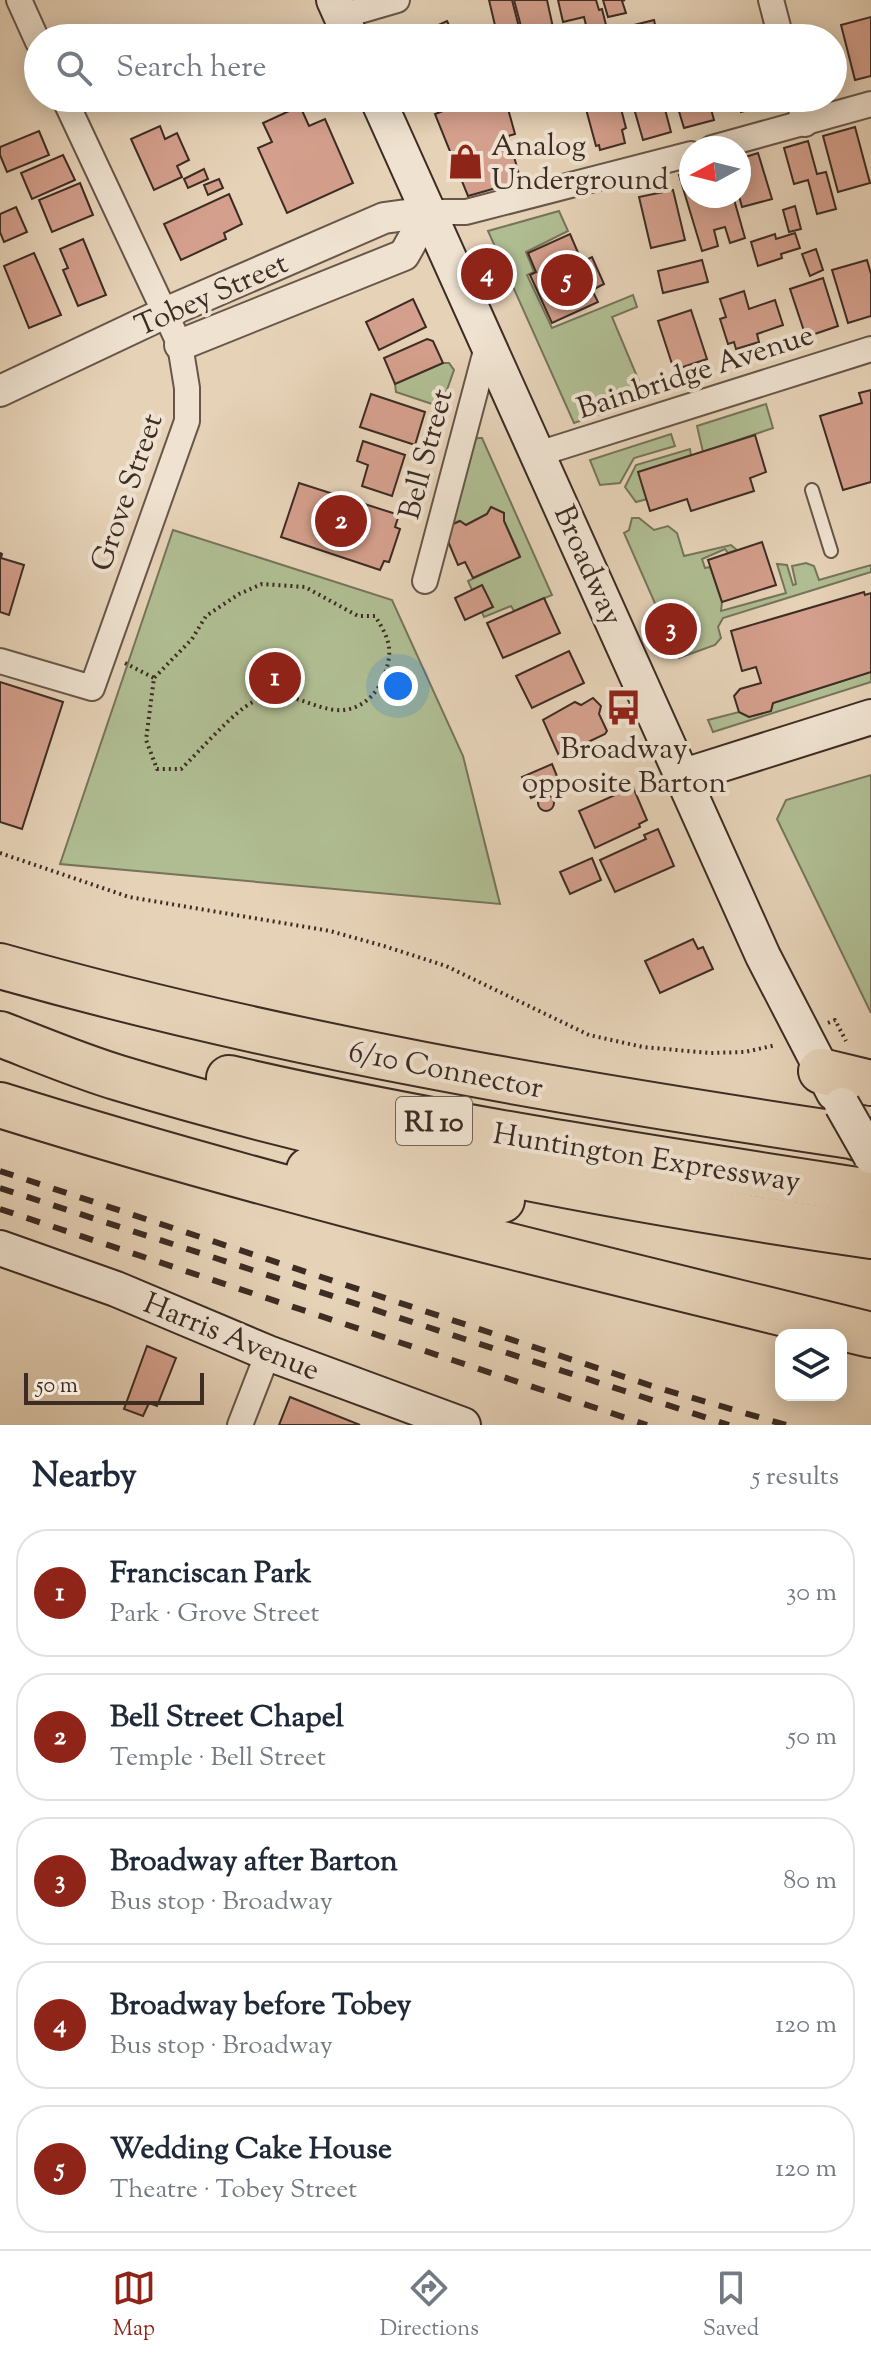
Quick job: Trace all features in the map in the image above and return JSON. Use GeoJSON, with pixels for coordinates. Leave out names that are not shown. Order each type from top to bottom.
{"type":"FeatureCollection","features":[{"type":"Feature","properties":{"kind":"highway","name":"6/10 Connector"},"geometry":{"type":"LineString","coordinates":[[0,966],[195,1016],[349,1051],[533,1086],[855,1109]]}},
{"type":"Feature","properties":{"kind":"highway","name":"Huntington Expressway"},"geometry":{"type":"LineString","coordinates":[[0,1032],[126,1053],[298,1094],[470,1128],[871,1192]]}},
{"type":"Feature","properties":{"kind":"highway"},"geometry":{"type":"LineString","coordinates":[[0,1032],[116,1078],[389,1147],[590,1190],[862,1235]]}},
{"type":"Feature","properties":{"kind":"highway"},"geometry":{"type":"LineString","coordinates":[[0,1105],[331,1202],[871,1335]]}},
{"type":"Feature","properties":{"kind":"highway"},"geometry":{"type":"LineString","coordinates":[[94,1135],[715,1232],[862,1235]]}},
{"type":"Feature","properties":{"kind":"main road","name":"Broadway"},"geometry":{"type":"LineString","coordinates":[[383,112],[763,956],[855,1109]]}},
{"type":"Feature","properties":{"kind":"main road"},"geometry":{"type":"LineString","coordinates":[[684,776],[871,717]]}},
{"type":"Feature","properties":{"kind":"main road","name":"Harris Avenue"},"geometry":{"type":"LineString","coordinates":[[0,1248],[116,1289],[268,1353],[463,1425]]}},
{"type":"Feature","properties":{"kind":"street"},"geometry":{"type":"LineString","coordinates":[[19,0],[30,24]]}},
{"type":"Feature","properties":{"kind":"street"},"geometry":{"type":"LineString","coordinates":[[342,18],[397,0]]}},
{"type":"Feature","properties":{"kind":"street"},"geometry":{"type":"LineString","coordinates":[[771,0],[777,24]]}},
{"type":"Feature","properties":{"kind":"street"},"geometry":{"type":"LineString","coordinates":[[847,111],[871,104]]}},
{"type":"Feature","properties":{"kind":"street","name":"Grove Street"},"geometry":{"type":"LineString","coordinates":[[0,661],[92,688],[187,421],[187,388],[180,345],[71,112]]}},
{"type":"Feature","properties":{"kind":"street"},"geometry":{"type":"LineString","coordinates":[[802,112],[805,124]]}},
{"type":"Feature","properties":{"kind":"street"},"geometry":{"type":"LineString","coordinates":[[751,138],[845,112]]}},
{"type":"Feature","properties":{"kind":"street","name":"Tobey Street"},"geometry":{"type":"LineString","coordinates":[[0,391],[165,313],[384,218],[428,212],[466,212],[679,157]]}},
{"type":"Feature","properties":{"kind":"street","name":"Tobey Street"},"geometry":{"type":"LineString","coordinates":[[180,345],[404,255],[428,212]]}},
{"type":"Feature","properties":{"kind":"street","name":"Bell Street"},"geometry":{"type":"LineString","coordinates":[[425,581],[488,343]]}},
{"type":"Feature","properties":{"kind":"street","name":"Bainbridge Avenue"},"geometry":{"type":"LineString","coordinates":[[538,454],[871,349]]}},
{"type":"Feature","properties":{"kind":"street"},"geometry":{"type":"LineString","coordinates":[[240,1425],[268,1353]]}},
{"type":"Feature","properties":{"kind":"lane"},"geometry":{"type":"LineString","coordinates":[[812,490],[831,551]]}},
{"type":"Feature","properties":{"kind":"path"},"geometry":{"type":"LineString","coordinates":[[262,584],[305,587],[358,616],[375,616],[387,635],[390,661],[380,686],[366,703],[337,710],[282,695],[253,702],[181,769],[157,769],[146,740],[154,678],[192,639],[206,616],[239,594],[262,584]]}},
{"type":"Feature","properties":{"kind":"path"},"geometry":{"type":"LineString","coordinates":[[105,653],[154,678]]}},
{"type":"Feature","properties":{"kind":"path"},"geometry":{"type":"LineString","coordinates":[[0,853],[129,897],[330,931],[384,946],[446,966],[589,1035],[643,1047],[710,1053],[769,1048]]}},
{"type":"Feature","properties":{"kind":"path"},"geometry":{"type":"LineString","coordinates":[[835,1020],[855,1109]]}},
{"type":"Feature","properties":{"kind":"green space"},"geometry":{"type":"Polygon","coordinates":[[[559,211],[568,231],[526,252],[534,272],[527,275],[552,328],[633,295],[637,307],[612,317],[646,398],[574,423],[488,231],[559,211]]]}},
{"type":"Feature","properties":{"kind":"green space"},"geometry":{"type":"Polygon","coordinates":[[[449,363],[454,370],[441,407],[396,392],[395,384],[449,363]]]}},
{"type":"Feature","properties":{"kind":"green space"},"geometry":{"type":"Polygon","coordinates":[[[766,404],[773,428],[703,452],[697,426],[766,404]]]}},
{"type":"Feature","properties":{"kind":"green space"},"geometry":{"type":"Polygon","coordinates":[[[671,434],[675,446],[634,458],[620,483],[600,485],[590,460],[671,434]]]}},
{"type":"Feature","properties":{"kind":"green space"},"geometry":{"type":"Polygon","coordinates":[[[482,438],[552,595],[514,611],[511,606],[484,617],[468,581],[520,556],[504,521],[504,513],[491,507],[487,514],[466,525],[459,521],[451,525],[473,440],[482,438]]]}},
{"type":"Feature","properties":{"kind":"green space"},"geometry":{"type":"Polygon","coordinates":[[[690,449],[691,456],[647,499],[636,502],[625,487],[636,465],[690,449]]]}},
{"type":"Feature","properties":{"kind":"green space"},"geometry":{"type":"Polygon","coordinates":[[[632,518],[639,518],[654,530],[668,526],[677,533],[684,556],[731,545],[737,550],[728,553],[725,549],[702,559],[705,568],[710,567],[722,602],[721,611],[786,593],[777,564],[787,565],[793,585],[796,584],[792,566],[806,563],[814,566],[819,580],[871,565],[871,572],[723,618],[718,627],[721,638],[715,645],[679,658],[624,533],[629,530],[632,518]]]}},
{"type":"Feature","properties":{"kind":"green space"},"geometry":{"type":"Polygon","coordinates":[[[173,530],[392,600],[463,756],[500,904],[60,864],[173,530]]]}},
{"type":"Feature","properties":{"kind":"green space"},"geometry":{"type":"Polygon","coordinates":[[[871,672],[871,682],[713,732],[708,720],[739,712],[749,717],[770,711],[773,703],[871,672]]]}},
{"type":"Feature","properties":{"kind":"green space"},"geometry":{"type":"Polygon","coordinates":[[[871,775],[871,1013],[777,819],[786,800],[871,775]]]}},
{"type":"Feature","properties":{"kind":"building"},"geometry":{"type":"Polygon","coordinates":[[[489,0],[512,0],[518,24],[495,24],[489,0]]]}},
{"type":"Feature","properties":{"kind":"building"},"geometry":{"type":"Polygon","coordinates":[[[514,0],[547,0],[552,24],[520,24],[514,0]]]}},
{"type":"Feature","properties":{"kind":"building"},"geometry":{"type":"Polygon","coordinates":[[[558,0],[596,0],[606,24],[586,24],[584,17],[563,22],[558,0]]]}},
{"type":"Feature","properties":{"kind":"building"},"geometry":{"type":"Polygon","coordinates":[[[603,0],[625,0],[622,1],[626,13],[608,17],[603,0]]]}},
{"type":"Feature","properties":{"kind":"building"},"geometry":{"type":"Polygon","coordinates":[[[871,17],[871,76],[855,80],[845,24],[871,17]]]}},
{"type":"Feature","properties":{"kind":"building"},"geometry":{"type":"Polygon","coordinates":[[[287,112],[303,112],[309,126],[325,119],[353,183],[287,213],[258,148],[272,142],[263,123],[287,112]]]}},
{"type":"Feature","properties":{"kind":"building"},"geometry":{"type":"Polygon","coordinates":[[[509,112],[515,134],[508,136],[521,181],[468,196],[435,114],[509,112]]]}},
{"type":"Feature","properties":{"kind":"building"},"geometry":{"type":"Polygon","coordinates":[[[587,112],[622,112],[626,128],[622,130],[625,143],[600,150],[599,145],[596,146],[587,112]]]}},
{"type":"Feature","properties":{"kind":"building"},"geometry":{"type":"Polygon","coordinates":[[[635,112],[666,112],[671,132],[643,140],[635,112]]]}},
{"type":"Feature","properties":{"kind":"building"},"geometry":{"type":"Polygon","coordinates":[[[679,112],[712,112],[714,120],[684,128],[679,112]]]}},
{"type":"Feature","properties":{"kind":"building"},"geometry":{"type":"Polygon","coordinates":[[[160,126],[165,139],[177,133],[189,160],[177,166],[182,177],[154,190],[131,139],[160,126]]]}},
{"type":"Feature","properties":{"kind":"building"},"geometry":{"type":"Polygon","coordinates":[[[855,127],[870,183],[838,192],[823,136],[855,127]]]}},
{"type":"Feature","properties":{"kind":"building"},"geometry":{"type":"Polygon","coordinates":[[[39,131],[49,155],[7,172],[0,147],[39,131]]]}},
{"type":"Feature","properties":{"kind":"building"},"geometry":{"type":"Polygon","coordinates":[[[808,141],[817,174],[826,172],[836,209],[817,214],[808,180],[794,184],[784,148],[808,141]]]}},
{"type":"Feature","properties":{"kind":"building"},"geometry":{"type":"Polygon","coordinates":[[[758,153],[772,199],[751,205],[751,155],[758,153]]]}},
{"type":"Feature","properties":{"kind":"building"},"geometry":{"type":"Polygon","coordinates":[[[63,155],[75,180],[32,199],[21,173],[63,155]]]}},
{"type":"Feature","properties":{"kind":"building"},"geometry":{"type":"Polygon","coordinates":[[[204,169],[208,179],[188,188],[184,179],[204,169]]]}},
{"type":"Feature","properties":{"kind":"building"},"geometry":{"type":"Polygon","coordinates":[[[219,179],[223,188],[208,195],[204,185],[219,179]]]}},
{"type":"Feature","properties":{"kind":"building"},"geometry":{"type":"Polygon","coordinates":[[[80,183],[93,215],[52,232],[39,200],[80,183]]]}},
{"type":"Feature","properties":{"kind":"building"},"geometry":{"type":"Polygon","coordinates":[[[673,190],[685,240],[651,248],[639,197],[673,190]]]}},
{"type":"Feature","properties":{"kind":"building"},"geometry":{"type":"Polygon","coordinates":[[[229,194],[242,224],[224,233],[226,239],[181,260],[164,224],[229,194]]]}},
{"type":"Feature","properties":{"kind":"building"},"geometry":{"type":"Polygon","coordinates":[[[795,206],[801,229],[789,232],[783,210],[795,206]]]}},
{"type":"Feature","properties":{"kind":"building"},"geometry":{"type":"Polygon","coordinates":[[[16,207],[27,232],[4,242],[0,232],[0,214],[16,207]]]}},
{"type":"Feature","properties":{"kind":"building"},"geometry":{"type":"Polygon","coordinates":[[[689,208],[736,208],[745,238],[730,243],[725,227],[714,230],[718,246],[702,251],[689,208]]]}},
{"type":"Feature","properties":{"kind":"building"},"geometry":{"type":"Polygon","coordinates":[[[795,233],[800,248],[758,266],[751,242],[775,234],[776,239],[795,233]]]}},
{"type":"Feature","properties":{"kind":"building"},"geometry":{"type":"Polygon","coordinates":[[[570,234],[582,262],[592,257],[604,284],[592,290],[598,302],[552,323],[530,275],[536,272],[528,253],[570,234]]]}},
{"type":"Feature","properties":{"kind":"building"},"geometry":{"type":"Polygon","coordinates":[[[83,239],[106,295],[78,306],[63,270],[68,268],[60,249],[83,239]]]}},
{"type":"Feature","properties":{"kind":"building"},"geometry":{"type":"Polygon","coordinates":[[[816,249],[823,270],[810,276],[802,254],[816,249]]]}},
{"type":"Feature","properties":{"kind":"building"},"geometry":{"type":"Polygon","coordinates":[[[34,253],[61,315],[29,328],[4,266],[34,253]]]}},
{"type":"Feature","properties":{"kind":"building"},"geometry":{"type":"Polygon","coordinates":[[[702,260],[708,282],[663,293],[658,271],[702,260]]]}},
{"type":"Feature","properties":{"kind":"building"},"geometry":{"type":"Polygon","coordinates":[[[867,260],[871,274],[871,316],[848,323],[832,270],[867,260]]]}},
{"type":"Feature","properties":{"kind":"building"},"geometry":{"type":"Polygon","coordinates":[[[823,278],[838,326],[806,337],[790,289],[823,278]]]}},
{"type":"Feature","properties":{"kind":"building"},"geometry":{"type":"Polygon","coordinates":[[[744,291],[749,309],[775,300],[783,325],[757,334],[759,342],[736,349],[734,342],[728,344],[720,319],[726,317],[720,299],[744,291]]]}},
{"type":"Feature","properties":{"kind":"building"},"geometry":{"type":"Polygon","coordinates":[[[413,299],[426,327],[379,350],[366,322],[413,299]]]}},
{"type":"Feature","properties":{"kind":"building"},"geometry":{"type":"Polygon","coordinates":[[[691,310],[707,359],[674,370],[658,321],[691,310]]]}},
{"type":"Feature","properties":{"kind":"building"},"geometry":{"type":"Polygon","coordinates":[[[427,339],[433,341],[443,363],[395,384],[384,358],[427,339]]]}},
{"type":"Feature","properties":{"kind":"building"},"geometry":{"type":"Polygon","coordinates":[[[871,390],[871,482],[843,490],[820,416],[862,403],[859,393],[871,390]]]}},
{"type":"Feature","properties":{"kind":"building"},"geometry":{"type":"Polygon","coordinates":[[[371,394],[425,412],[415,445],[360,427],[371,394]]]}},
{"type":"Feature","properties":{"kind":"building"},"geometry":{"type":"Polygon","coordinates":[[[755,435],[766,472],[750,478],[754,491],[691,511],[687,499],[650,511],[638,472],[755,435]]]}},
{"type":"Feature","properties":{"kind":"building"},"geometry":{"type":"Polygon","coordinates":[[[363,441],[405,455],[392,496],[362,486],[368,465],[357,461],[363,441]]]}},
{"type":"Feature","properties":{"kind":"building"},"geometry":{"type":"Polygon","coordinates":[[[299,483],[399,515],[395,527],[400,529],[389,562],[384,561],[380,570],[281,537],[299,483]]]}},
{"type":"Feature","properties":{"kind":"building"},"geometry":{"type":"Polygon","coordinates":[[[491,507],[504,513],[504,521],[520,557],[473,578],[465,562],[458,565],[445,534],[451,525],[460,521],[466,525],[487,514],[491,507]]]}},
{"type":"Feature","properties":{"kind":"building"},"geometry":{"type":"Polygon","coordinates":[[[762,542],[776,585],[722,602],[708,560],[762,542]]]}},
{"type":"Feature","properties":{"kind":"building"},"geometry":{"type":"Polygon","coordinates":[[[0,553],[1,558],[24,565],[9,615],[0,612],[0,553]]]}},
{"type":"Feature","properties":{"kind":"building"},"geometry":{"type":"Polygon","coordinates":[[[482,585],[493,607],[465,620],[455,598],[482,585]]]}},
{"type":"Feature","properties":{"kind":"building"},"geometry":{"type":"Polygon","coordinates":[[[864,592],[865,595],[871,593],[871,672],[773,703],[771,711],[749,717],[739,712],[734,696],[740,689],[761,683],[756,667],[742,671],[731,631],[864,592]]]}},
{"type":"Feature","properties":{"kind":"building"},"geometry":{"type":"Polygon","coordinates":[[[544,598],[560,633],[503,658],[487,623],[544,598]]]}},
{"type":"Feature","properties":{"kind":"building"},"geometry":{"type":"Polygon","coordinates":[[[569,651],[584,683],[532,708],[516,676],[569,651]]]}},
{"type":"Feature","properties":{"kind":"building"},"geometry":{"type":"Polygon","coordinates":[[[0,682],[63,702],[22,829],[0,822],[0,682]]]}},
{"type":"Feature","properties":{"kind":"building"},"geometry":{"type":"Polygon","coordinates":[[[593,698],[601,706],[599,714],[607,731],[559,756],[543,720],[575,702],[581,705],[593,698]]]}},
{"type":"Feature","properties":{"kind":"building"},"geometry":{"type":"Polygon","coordinates":[[[552,764],[561,786],[531,798],[522,777],[552,764]]]}},
{"type":"Feature","properties":{"kind":"building"},"geometry":{"type":"Polygon","coordinates":[[[633,787],[647,820],[639,824],[640,827],[595,848],[579,811],[633,787]]]}},
{"type":"Feature","properties":{"kind":"building"},"geometry":{"type":"Polygon","coordinates":[[[546,795],[554,803],[546,811],[538,803],[546,795]]]}},
{"type":"Feature","properties":{"kind":"building"},"geometry":{"type":"Polygon","coordinates":[[[658,829],[674,866],[615,892],[600,860],[646,839],[644,835],[658,829]]]}},
{"type":"Feature","properties":{"kind":"building"},"geometry":{"type":"Polygon","coordinates":[[[592,858],[601,880],[570,894],[560,872],[592,858]]]}},
{"type":"Feature","properties":{"kind":"building"},"geometry":{"type":"Polygon","coordinates":[[[693,939],[698,949],[703,947],[713,969],[660,993],[645,961],[693,939]]]}},
{"type":"Feature","properties":{"kind":"building"},"geometry":{"type":"Polygon","coordinates":[[[147,1346],[176,1358],[157,1406],[149,1403],[143,1416],[124,1409],[147,1346]]]}},
{"type":"Feature","properties":{"kind":"building"},"geometry":{"type":"Polygon","coordinates":[[[290,1397],[360,1425],[279,1425],[290,1397]]]}},
{"type":"Feature","properties":{"kind":"railway"},"geometry":{"type":"LineString","coordinates":[[0,1171],[655,1387],[786,1425]]}},
{"type":"Feature","properties":{"kind":"railway"},"geometry":{"type":"LineString","coordinates":[[0,1188],[729,1425]]}},
{"type":"Feature","properties":{"kind":"railway"},"geometry":{"type":"LineString","coordinates":[[0,1209],[647,1425]]}},
{"type":"Feature","properties":{"kind":"place","name":"Analog Underground"},"geometry":{"type":"Point","coordinates":[465,162]}},
{"type":"Feature","properties":{"kind":"place","name":"Broadway before Tobey"},"geometry":{"type":"Point","coordinates":[487,274]}},
{"type":"Feature","properties":{"kind":"place","name":"Wedding Cake House"},"geometry":{"type":"Point","coordinates":[567,280]}},
{"type":"Feature","properties":{"kind":"place","name":"Bell Street Chapel"},"geometry":{"type":"Point","coordinates":[341,521]}},
{"type":"Feature","properties":{"kind":"place","name":"Broadway after Barton"},"geometry":{"type":"Point","coordinates":[671,629]}},
{"type":"Feature","properties":{"kind":"place","name":"Franciscan Park"},"geometry":{"type":"Point","coordinates":[275,678]}},
{"type":"Feature","properties":{"kind":"place","name":"Broadway opposite Barton"},"geometry":{"type":"Point","coordinates":[624,707]}}]}
